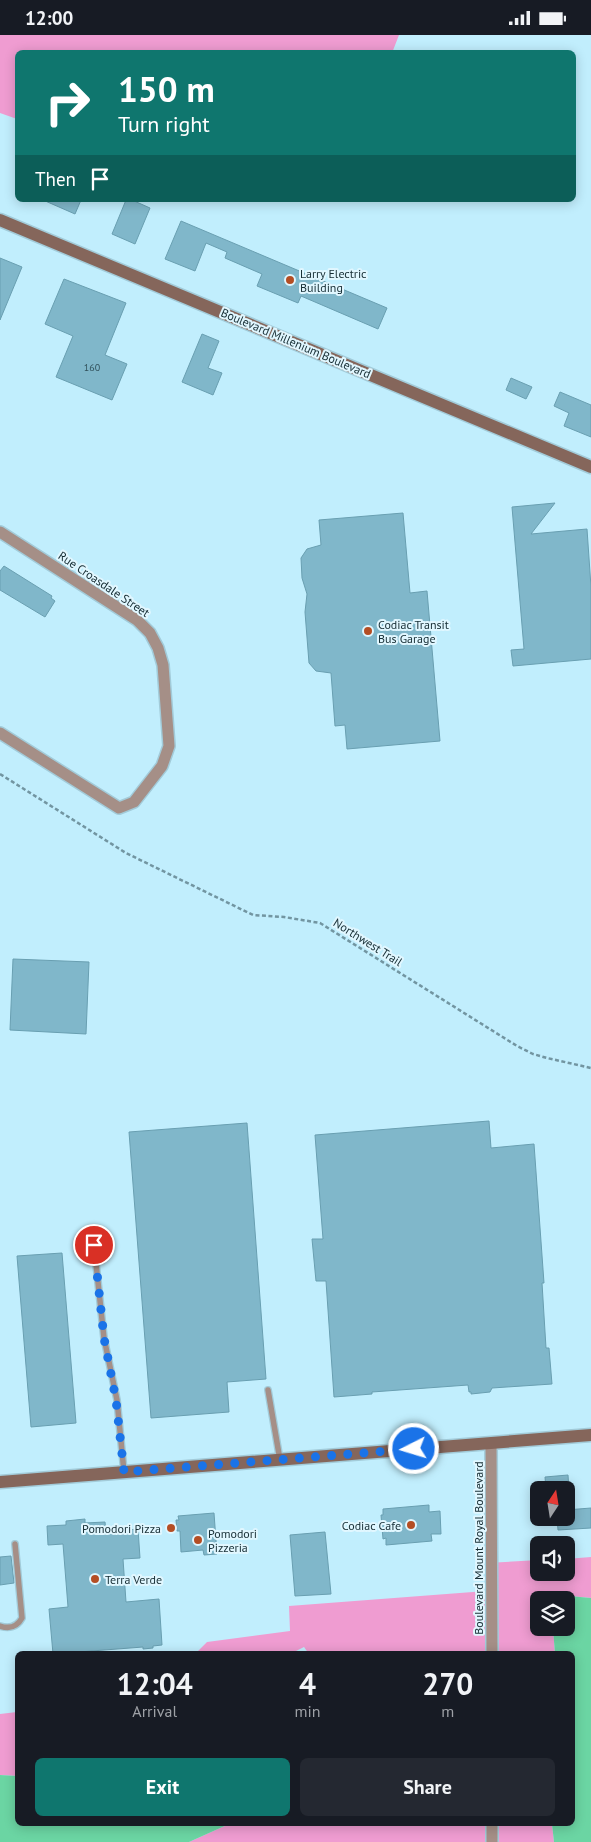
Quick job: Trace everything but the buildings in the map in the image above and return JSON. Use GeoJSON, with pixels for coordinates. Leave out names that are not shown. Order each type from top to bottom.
{"type":"FeatureCollection","features":[{"type":"Feature","properties":{"kind":"main road","name":"Boulevard Millenium Boulevard"},"geometry":{"type":"LineString","coordinates":[[0,220],[591,467]]}},
{"type":"Feature","properties":{"kind":"main road"},"geometry":{"type":"LineString","coordinates":[[0,1482],[591,1435]]}},
{"type":"Feature","properties":{"kind":"street","name":"Rue Croasdale Street"},"geometry":{"type":"LineString","coordinates":[[0,532],[137,620],[150,633],[158,647],[163,665],[169,746],[162,766],[134,802],[119,808],[0,733]]}},
{"type":"Feature","properties":{"kind":"street","name":"Boulevard Mount Royal Boulevard"},"geometry":{"type":"LineString","coordinates":[[491,1443],[492,1651]]}},
{"type":"Feature","properties":{"kind":"street"},"geometry":{"type":"LineString","coordinates":[[492,1826],[492,1842]]}},
{"type":"Feature","properties":{"kind":"lane"},"geometry":{"type":"LineString","coordinates":[[94,1245],[104,1338],[116,1400],[124,1472]]}},
{"type":"Feature","properties":{"kind":"lane"},"geometry":{"type":"LineString","coordinates":[[268,1391],[280,1460]]}},
{"type":"Feature","properties":{"kind":"lane"},"geometry":{"type":"LineString","coordinates":[[0,1627],[13,1627],[22,1618],[15,1545]]}},
{"type":"Feature","properties":{"kind":"path","name":"Northwest Trail"},"geometry":{"type":"LineString","coordinates":[[0,774],[126,853],[253,915],[284,917],[320,923],[517,1046],[533,1054],[591,1068]]}},
{"type":"Feature","properties":{"kind":"shaded area"},"geometry":{"type":"Polygon","coordinates":[[[0,35],[399,35],[393,50],[15,50],[15,118],[0,113],[0,35]]]}},
{"type":"Feature","properties":{"kind":"shaded area"},"geometry":{"type":"Polygon","coordinates":[[[591,1557],[591,1598],[575,1597],[575,1591],[530,1591],[530,1636],[554,1636],[555,1651],[307,1651],[304,1647],[296,1651],[198,1651],[207,1642],[290,1631],[289,1606],[486,1591],[486,1563],[530,1561],[530,1581],[575,1581],[575,1558],[591,1557]]]}},
{"type":"Feature","properties":{"kind":"shaded area"},"geometry":{"type":"Polygon","coordinates":[[[575,1597],[591,1598],[591,1842],[554,1842],[552,1826],[575,1826],[575,1651],[555,1651],[554,1636],[575,1636],[575,1597]]]}},
{"type":"Feature","properties":{"kind":"shaded area"},"geometry":{"type":"Polygon","coordinates":[[[15,1712],[15,1776],[0,1775],[0,1714],[15,1712]]]}},
{"type":"Feature","properties":{"kind":"shaded area"},"geometry":{"type":"Polygon","coordinates":[[[0,1775],[15,1776],[15,1826],[225,1826],[189,1842],[0,1842],[0,1775]]]}},
{"type":"Feature","properties":{"kind":"shaded area"},"geometry":{"type":"Polygon","coordinates":[[[225,1826],[552,1826],[554,1842],[189,1842],[225,1826]]]}},
{"type":"Feature","properties":{"kind":"place","name":"Larry Electric Building"},"geometry":{"type":"Point","coordinates":[290,280]}},
{"type":"Feature","properties":{"kind":"place","name":"Codiac Transit Bus Garage"},"geometry":{"type":"Point","coordinates":[368,631]}},
{"type":"Feature","properties":{"kind":"place","name":"Codiac Cafe"},"geometry":{"type":"Point","coordinates":[411,1525]}},
{"type":"Feature","properties":{"kind":"place","name":"Pomodori Pizza"},"geometry":{"type":"Point","coordinates":[171,1528]}},
{"type":"Feature","properties":{"kind":"place","name":"Pomodori Pizzeria"},"geometry":{"type":"Point","coordinates":[198,1540]}},
{"type":"Feature","properties":{"kind":"place","name":"Terra Verde"},"geometry":{"type":"Point","coordinates":[95,1579]}},
{"type":"Feature","properties":{"kind":"route"},"geometry":{"type":"LineString","coordinates":[[94,1245],[104,1338],[116,1400],[124,1472],[414,1449]]}}]}
